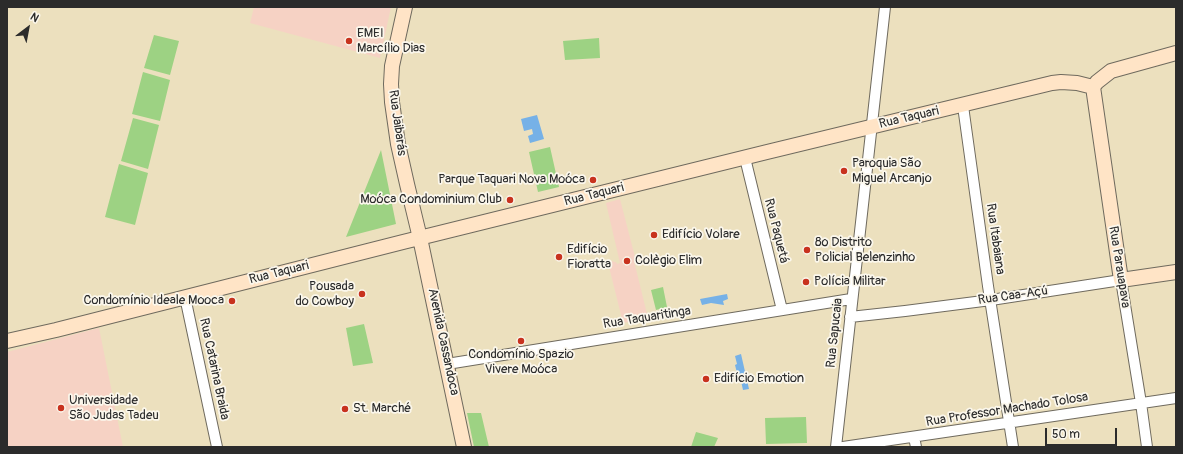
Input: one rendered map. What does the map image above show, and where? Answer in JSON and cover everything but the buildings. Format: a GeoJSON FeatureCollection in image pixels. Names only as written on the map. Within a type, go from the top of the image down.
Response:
{"type":"FeatureCollection","features":[{"type":"Feature","properties":{"kind":"main road","name":"Rua Jaibarás"},"geometry":{"type":"LineString","coordinates":[[405,7],[392,66],[392,102],[398,144],[420,238]]}},
{"type":"Feature","properties":{"kind":"main road"},"geometry":{"type":"LineString","coordinates":[[1093,87],[1111,71],[1176,53]]}},
{"type":"Feature","properties":{"kind":"main road","name":"Rua Taquari"},"geometry":{"type":"LineString","coordinates":[[7,341],[1052,83],[1077,83],[1093,87]]}},
{"type":"Feature","properties":{"kind":"main road","name":"Rua Parauapava"},"geometry":{"type":"LineString","coordinates":[[1093,87],[1120,280]]}},
{"type":"Feature","properties":{"kind":"main road","name":"Avenida Cassandoca"},"geometry":{"type":"LineString","coordinates":[[420,238],[464,447]]}},
{"type":"Feature","properties":{"kind":"main road","name":"Rua Caa-Açú"},"geometry":{"type":"LineString","coordinates":[[1120,280],[1176,272]]}},
{"type":"Feature","properties":{"kind":"street","name":"Rua Sapucaia"},"geometry":{"type":"LineString","coordinates":[[836,447],[885,7]]}},
{"type":"Feature","properties":{"kind":"street","name":"Rua Itabaiana"},"geometry":{"type":"LineString","coordinates":[[962,106],[1013,447]]}},
{"type":"Feature","properties":{"kind":"street","name":"Rua Paquetá"},"geometry":{"type":"LineString","coordinates":[[744,158],[782,310]]}},
{"type":"Feature","properties":{"kind":"street","name":"Rua Caa-Açú"},"geometry":{"type":"LineString","coordinates":[[850,317],[991,300],[1120,280]]}},
{"type":"Feature","properties":{"kind":"street","name":"Rua Parauapava"},"geometry":{"type":"LineString","coordinates":[[1120,280],[1147,447]]}},
{"type":"Feature","properties":{"kind":"street","name":"Rua Catarina Braida"},"geometry":{"type":"LineString","coordinates":[[186,297],[217,447]]}},
{"type":"Feature","properties":{"kind":"street","name":"Rua Taquaritinga"},"geometry":{"type":"LineString","coordinates":[[447,364],[852,299]]}},
{"type":"Feature","properties":{"kind":"street","name":"Rua Professor Machado Tolosa"},"geometry":{"type":"LineString","coordinates":[[843,447],[1176,398]]}},
{"type":"Feature","properties":{"kind":"street"},"geometry":{"type":"LineString","coordinates":[[914,437],[916,447]]}},
{"type":"Feature","properties":{"kind":"shaded area","name":"EMEI Marcílio Dias"},"geometry":{"type":"Polygon","coordinates":[[[254,7],[391,7],[380,58],[250,23],[254,7]]]}},
{"type":"Feature","properties":{"kind":"shaded area","name":"Colègio Elim"},"geometry":{"type":"Polygon","coordinates":[[[620,199],[636,261],[634,261],[648,318],[623,323],[608,263],[613,261],[617,264],[620,263],[606,203],[620,199]]]}},
{"type":"Feature","properties":{"kind":"shaded area","name":"Universidade São Judas Tadeu"},"geometry":{"type":"Polygon","coordinates":[[[99,328],[123,447],[7,447],[7,352],[99,328]]]}},
{"type":"Feature","properties":{"kind":"green space"},"geometry":{"type":"Polygon","coordinates":[[[154,35],[179,41],[170,75],[144,68],[154,35]]]}},
{"type":"Feature","properties":{"kind":"green space"},"geometry":{"type":"Polygon","coordinates":[[[599,38],[600,58],[565,60],[563,41],[599,38]]]}},
{"type":"Feature","properties":{"kind":"green space"},"geometry":{"type":"Polygon","coordinates":[[[143,72],[170,80],[160,121],[132,114],[143,72]]]}},
{"type":"Feature","properties":{"kind":"green space"},"geometry":{"type":"Polygon","coordinates":[[[133,118],[159,125],[148,169],[121,161],[133,118]]]}},
{"type":"Feature","properties":{"kind":"green space"},"geometry":{"type":"Polygon","coordinates":[[[550,147],[559,187],[538,192],[529,152],[550,147]]]}},
{"type":"Feature","properties":{"kind":"green space"},"geometry":{"type":"Polygon","coordinates":[[[381,150],[396,224],[346,237],[381,150]]]}},
{"type":"Feature","properties":{"kind":"green space"},"geometry":{"type":"Polygon","coordinates":[[[119,164],[148,173],[135,225],[105,217],[119,164]]]}},
{"type":"Feature","properties":{"kind":"green space"},"geometry":{"type":"Polygon","coordinates":[[[663,287],[667,307],[656,310],[651,290],[663,287]]]}},
{"type":"Feature","properties":{"kind":"green space"},"geometry":{"type":"Polygon","coordinates":[[[364,324],[373,363],[353,366],[346,328],[364,324]]]}},
{"type":"Feature","properties":{"kind":"green space"},"geometry":{"type":"Polygon","coordinates":[[[467,413],[481,413],[489,447],[474,447],[467,413]]]}},
{"type":"Feature","properties":{"kind":"green space"},"geometry":{"type":"Polygon","coordinates":[[[806,417],[807,443],[766,444],[765,418],[806,417]]]}},
{"type":"Feature","properties":{"kind":"green space"},"geometry":{"type":"Polygon","coordinates":[[[696,432],[718,438],[714,447],[691,447],[696,432]]]}},
{"type":"Feature","properties":{"kind":"water"},"geometry":{"type":"Polygon","coordinates":[[[537,115],[544,139],[530,143],[528,136],[533,134],[532,129],[524,131],[521,119],[537,115]]]}},
{"type":"Feature","properties":{"kind":"water"},"geometry":{"type":"Polygon","coordinates":[[[727,294],[728,299],[723,301],[724,305],[711,303],[702,305],[700,299],[727,294]]]}},
{"type":"Feature","properties":{"kind":"water"},"geometry":{"type":"Polygon","coordinates":[[[741,354],[749,389],[743,390],[735,365],[737,364],[735,356],[741,354]]]}},
{"type":"Feature","properties":{"kind":"place","name":"EMEI Marcílio Dias"},"geometry":{"type":"Point","coordinates":[349,41]}},
{"type":"Feature","properties":{"kind":"place","name":"Paroquia São Miguel Arcanjo"},"geometry":{"type":"Point","coordinates":[844,171]}},
{"type":"Feature","properties":{"kind":"place","name":"Parque Taquari Nova Moóca"},"geometry":{"type":"Point","coordinates":[593,180]}},
{"type":"Feature","properties":{"kind":"place","name":"Moóca Condominium Club"},"geometry":{"type":"Point","coordinates":[510,200]}},
{"type":"Feature","properties":{"kind":"place","name":"Edifício Volare"},"geometry":{"type":"Point","coordinates":[654,235]}},
{"type":"Feature","properties":{"kind":"place","name":"8º Distrito Policial Belenzinho"},"geometry":{"type":"Point","coordinates":[807,250]}},
{"type":"Feature","properties":{"kind":"place","name":"Edifício Fioratta"},"geometry":{"type":"Point","coordinates":[559,257]}},
{"type":"Feature","properties":{"kind":"place","name":"Colègio Elim"},"geometry":{"type":"Point","coordinates":[627,261]}},
{"type":"Feature","properties":{"kind":"place","name":"Polícia Militar"},"geometry":{"type":"Point","coordinates":[806,282]}},
{"type":"Feature","properties":{"kind":"place","name":"Pousada do Cowboy"},"geometry":{"type":"Point","coordinates":[362,294]}},
{"type":"Feature","properties":{"kind":"place","name":"Condomínio Ideale Mooca"},"geometry":{"type":"Point","coordinates":[232,301]}},
{"type":"Feature","properties":{"kind":"place","name":"Condomínio Spazio Vivere Moóca"},"geometry":{"type":"Point","coordinates":[521,341]}},
{"type":"Feature","properties":{"kind":"place","name":"Edifício Emotion"},"geometry":{"type":"Point","coordinates":[706,379]}},
{"type":"Feature","properties":{"kind":"place","name":"Universidade São Judas Tadeu"},"geometry":{"type":"Point","coordinates":[61,408]}},
{"type":"Feature","properties":{"kind":"place","name":"St. Marché"},"geometry":{"type":"Point","coordinates":[345,409]}}]}
